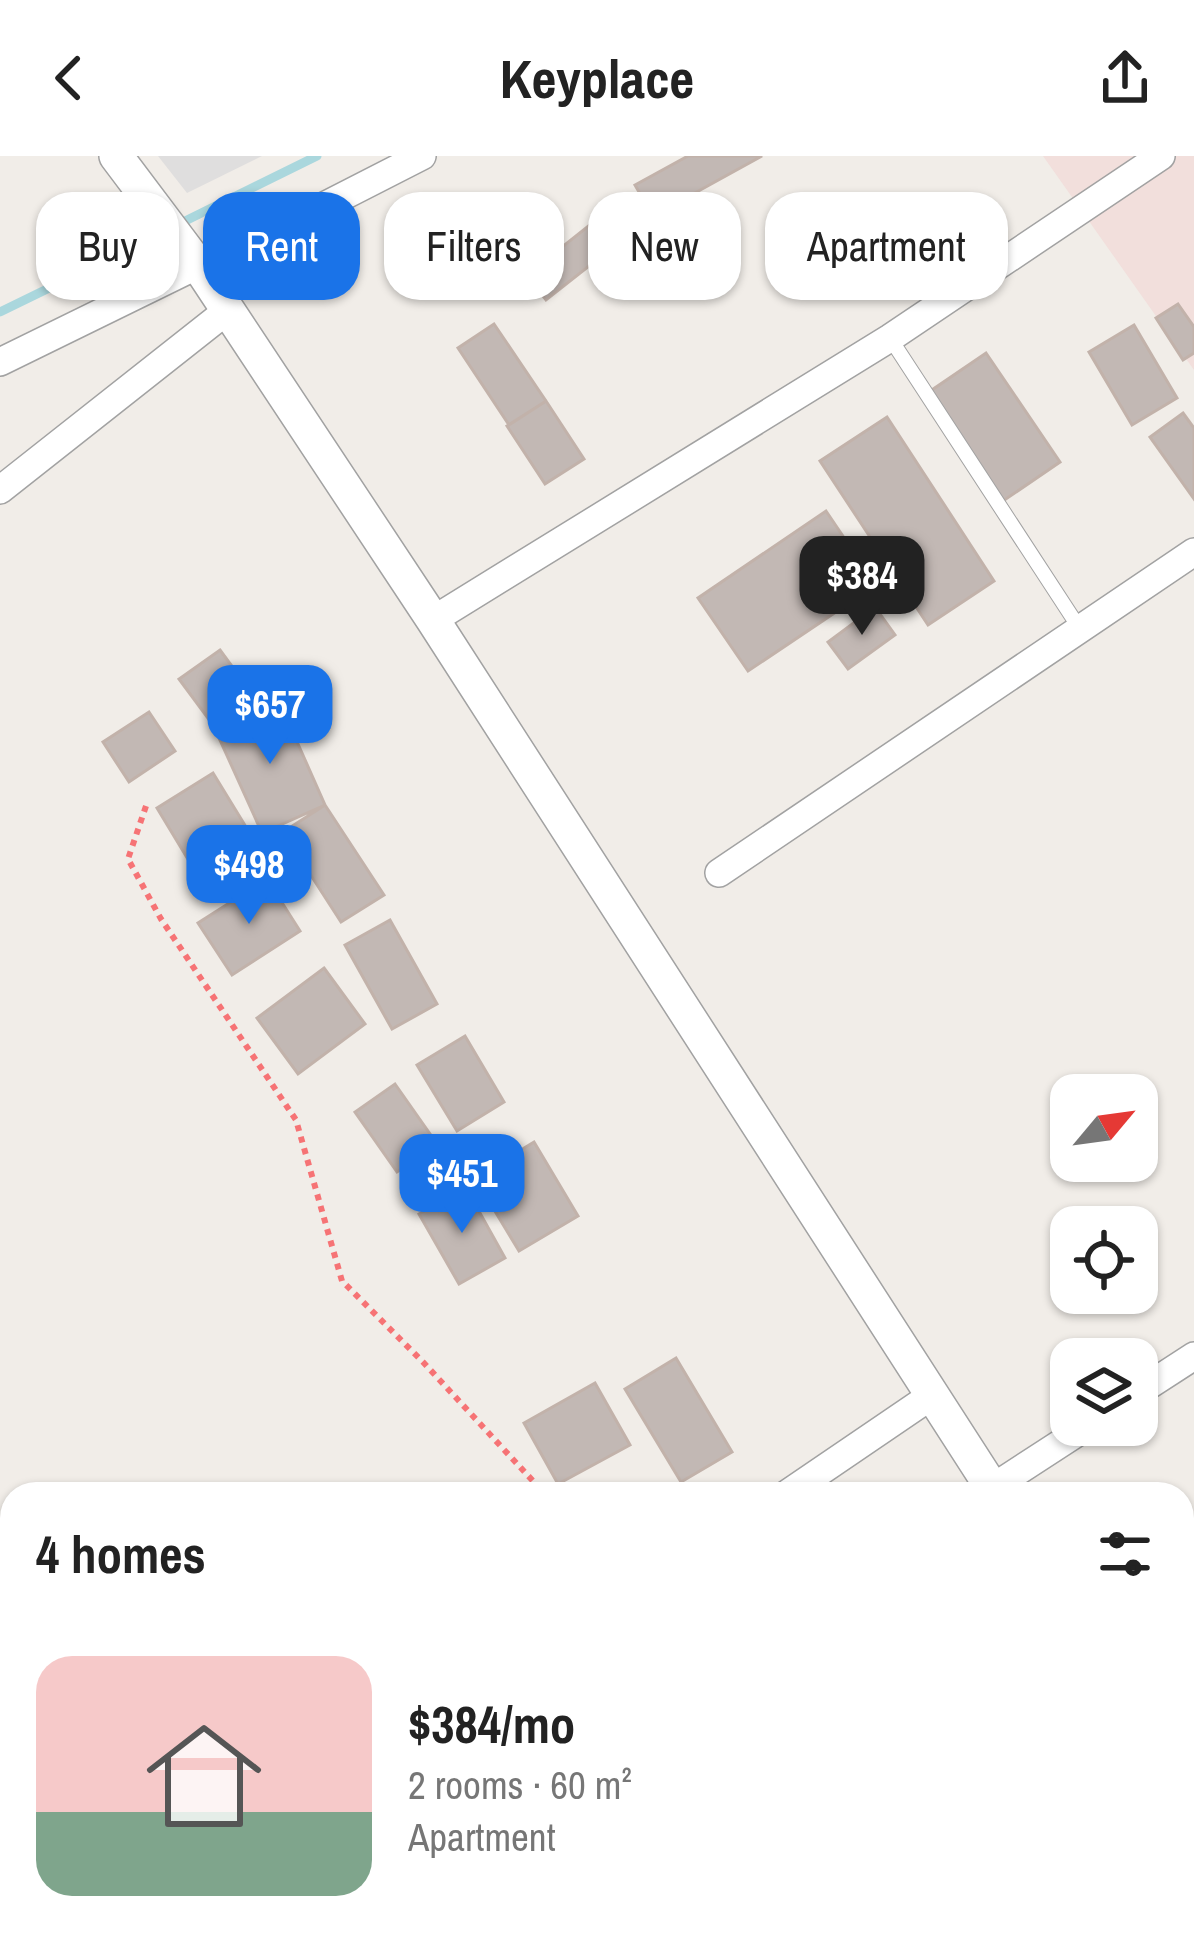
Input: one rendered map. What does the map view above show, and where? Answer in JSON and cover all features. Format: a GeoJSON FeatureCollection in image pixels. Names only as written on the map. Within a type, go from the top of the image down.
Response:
{"type":"FeatureCollection","features":[{"type":"Feature","properties":{"kind":"street"},"geometry":{"type":"LineString","coordinates":[[0,362],[234,252],[422,156]]}},
{"type":"Feature","properties":{"kind":"street"},"geometry":{"type":"LineString","coordinates":[[433,620],[890,338],[1161,156]]}},
{"type":"Feature","properties":{"kind":"street"},"geometry":{"type":"LineString","coordinates":[[123,158],[433,620],[988,1482]]}},
{"type":"Feature","properties":{"kind":"street"},"geometry":{"type":"LineString","coordinates":[[0,490],[228,310]]}},
{"type":"Feature","properties":{"kind":"street"},"geometry":{"type":"LineString","coordinates":[[719,873],[1194,552]]}},
{"type":"Feature","properties":{"kind":"street"},"geometry":{"type":"LineString","coordinates":[[1158,1380],[1194,1356]]}},
{"type":"Feature","properties":{"kind":"street"},"geometry":{"type":"LineString","coordinates":[[806,1482],[932,1396]]}},
{"type":"Feature","properties":{"kind":"street"},"geometry":{"type":"LineString","coordinates":[[1007,1482],[1059,1446]]}},
{"type":"Feature","properties":{"kind":"lane"},"geometry":{"type":"LineString","coordinates":[[890,338],[1080,629]]}},
{"type":"Feature","properties":{"kind":"path"},"geometry":{"type":"LineString","coordinates":[[146,806],[128,860],[161,920],[296,1120],[342,1281],[534,1482]]}},
{"type":"Feature","properties":{"kind":"shaded area"},"geometry":{"type":"Polygon","coordinates":[[[158,156],[262,156],[187,193],[158,156]]]}},
{"type":"Feature","properties":{"kind":"shaded area"},"geometry":{"type":"Polygon","coordinates":[[[1043,156],[1194,156],[1194,370],[1043,156]]]}},
{"type":"Feature","properties":{"kind":"building"},"geometry":{"type":"Polygon","coordinates":[[[688,156],[762,156],[697,192],[639,192],[635,185],[688,156]]]}},
{"type":"Feature","properties":{"kind":"building"},"geometry":{"type":"Polygon","coordinates":[[[588,226],[588,267],[564,286],[564,245],[588,226]]]}},
{"type":"Feature","properties":{"kind":"building"},"geometry":{"type":"Polygon","coordinates":[[[1178,304],[1194,327],[1194,353],[1183,360],[1156,318],[1178,304]]]}},
{"type":"Feature","properties":{"kind":"building"},"geometry":{"type":"Polygon","coordinates":[[[494,324],[546,401],[509,425],[458,348],[494,324]]]}},
{"type":"Feature","properties":{"kind":"building"},"geometry":{"type":"Polygon","coordinates":[[[1134,325],[1177,398],[1132,425],[1089,352],[1134,325]]]}},
{"type":"Feature","properties":{"kind":"building"},"geometry":{"type":"Polygon","coordinates":[[[986,353],[1060,462],[1000,503],[926,394],[986,353]]]}},
{"type":"Feature","properties":{"kind":"building"},"geometry":{"type":"Polygon","coordinates":[[[546,401],[584,459],[545,484],[507,426],[546,401]]]}},
{"type":"Feature","properties":{"kind":"building"},"geometry":{"type":"Polygon","coordinates":[[[1183,413],[1194,428],[1194,499],[1150,437],[1183,413]]]}},
{"type":"Feature","properties":{"kind":"building"},"geometry":{"type":"Polygon","coordinates":[[[887,417],[994,581],[928,625],[820,461],[887,417]]]}},
{"type":"Feature","properties":{"kind":"building"},"geometry":{"type":"Polygon","coordinates":[[[826,511],[876,585],[748,671],[698,598],[826,511]]]}},
{"type":"Feature","properties":{"kind":"building"},"geometry":{"type":"Polygon","coordinates":[[[875,607],[895,635],[848,669],[828,642],[875,607]]]}},
{"type":"Feature","properties":{"kind":"building"},"geometry":{"type":"Polygon","coordinates":[[[220,650],[250,691],[210,721],[179,679],[220,650]]]}},
{"type":"Feature","properties":{"kind":"building"},"geometry":{"type":"Polygon","coordinates":[[[279,701],[325,805],[262,833],[215,729],[279,701]]]}},
{"type":"Feature","properties":{"kind":"building"},"geometry":{"type":"Polygon","coordinates":[[[149,712],[175,751],[129,782],[103,742],[149,712]]]}},
{"type":"Feature","properties":{"kind":"building"},"geometry":{"type":"Polygon","coordinates":[[[213,773],[246,827],[189,861],[157,808],[213,773]]]}},
{"type":"Feature","properties":{"kind":"building"},"geometry":{"type":"Polygon","coordinates":[[[325,805],[384,895],[341,922],[283,832],[325,805]]]}},
{"type":"Feature","properties":{"kind":"building"},"geometry":{"type":"Polygon","coordinates":[[[267,879],[300,931],[232,975],[198,923],[267,879]]]}},
{"type":"Feature","properties":{"kind":"building"},"geometry":{"type":"Polygon","coordinates":[[[390,920],[437,1004],[392,1029],[345,945],[390,920]]]}},
{"type":"Feature","properties":{"kind":"building"},"geometry":{"type":"Polygon","coordinates":[[[324,968],[365,1024],[298,1074],[257,1018],[324,968]]]}},
{"type":"Feature","properties":{"kind":"building"},"geometry":{"type":"Polygon","coordinates":[[[465,1036],[504,1102],[457,1131],[417,1065],[465,1036]]]}},
{"type":"Feature","properties":{"kind":"building"},"geometry":{"type":"Polygon","coordinates":[[[395,1084],[437,1144],[397,1172],[355,1112],[395,1084]]]}},
{"type":"Feature","properties":{"kind":"building"},"geometry":{"type":"Polygon","coordinates":[[[534,1142],[578,1216],[519,1251],[475,1178],[534,1142]]]}},
{"type":"Feature","properties":{"kind":"building"},"geometry":{"type":"Polygon","coordinates":[[[466,1188],[505,1258],[459,1284],[419,1214],[466,1188]]]}},
{"type":"Feature","properties":{"kind":"building"},"geometry":{"type":"Polygon","coordinates":[[[676,1358],[732,1452],[681,1482],[625,1389],[676,1358]]]}},
{"type":"Feature","properties":{"kind":"building"},"geometry":{"type":"Polygon","coordinates":[[[595,1383],[630,1445],[557,1482],[524,1423],[595,1383]]]}},
{"type":"Feature","properties":{"kind":"waterway"},"geometry":{"type":"LineString","coordinates":[[179,224],[317,156]]}},
{"type":"Feature","properties":{"kind":"waterway"},"geometry":{"type":"LineString","coordinates":[[0,312],[36,294]]}}]}
